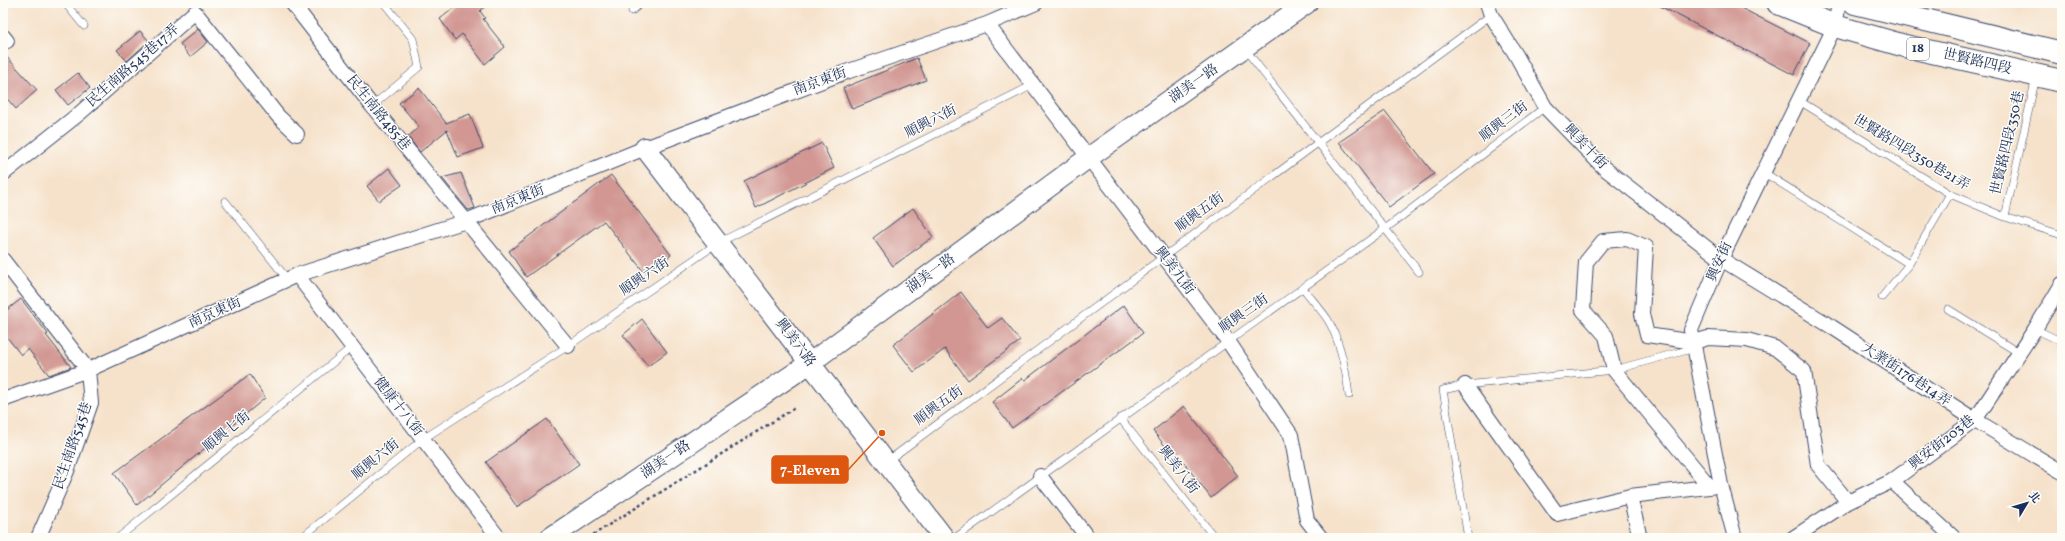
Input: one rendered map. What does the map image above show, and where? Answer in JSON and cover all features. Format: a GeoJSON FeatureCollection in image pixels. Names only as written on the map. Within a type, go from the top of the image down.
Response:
{"type":"FeatureCollection","features":[{"type":"Feature","properties":{"kind":"main road","name":"世賢路四段"},"geometry":{"type":"LineString","coordinates":[[1778,3],[1835,26],[1905,46],[2062,81]]}},
{"type":"Feature","properties":{"kind":"main road","name":"世賢路四段"},"geometry":{"type":"LineString","coordinates":[[1855,3],[2062,54]]}},
{"type":"Feature","properties":{"kind":"street","name":"民生南路485巷"},"geometry":{"type":"LineString","coordinates":[[292,3],[372,106],[568,346]]}},
{"type":"Feature","properties":{"kind":"street","name":"南京東街"},"geometry":{"type":"LineString","coordinates":[[3,400],[88,370],[292,278],[466,221],[645,148],[846,72],[987,24],[1036,3]]}},
{"type":"Feature","properties":{"kind":"street","name":"湖美一路"},"geometry":{"type":"LineString","coordinates":[[550,538],[810,363],[1088,158],[1245,49],[1307,3]]}},
{"type":"Feature","properties":{"kind":"street","name":"興安街"},"geometry":{"type":"LineString","coordinates":[[1735,538],[1715,486],[1695,345],[1691,330],[1721,259],[1835,26],[1838,3]]}},
{"type":"Feature","properties":{"kind":"street","name":"興美十街"},"geometry":{"type":"LineString","coordinates":[[1489,9],[1545,107],[1604,168],[1721,259],[1832,327]]}},
{"type":"Feature","properties":{"kind":"street","name":"民生南路545巷17弄"},"geometry":{"type":"LineString","coordinates":[[3,174],[80,113],[195,12],[278,116],[297,134]]}},
{"type":"Feature","properties":{"kind":"street","name":"興美九街"},"geometry":{"type":"LineString","coordinates":[[987,24],[1228,341],[1291,435],[1307,520],[1321,538]]}},
{"type":"Feature","properties":{"kind":"street","name":"興美六路"},"geometry":{"type":"LineString","coordinates":[[645,148],[944,538]]}},
{"type":"Feature","properties":{"kind":"street"},"geometry":{"type":"LineString","coordinates":[[1715,486],[1614,370],[1606,336],[1583,310],[1586,262],[1603,241],[1627,239],[1646,247],[1642,314],[1647,335],[1695,345],[1708,338],[1747,340],[1775,348],[1804,371],[1818,465],[1848,502]]}},
{"type":"Feature","properties":{"kind":"street"},"geometry":{"type":"LineString","coordinates":[[3,260],[88,370]]}},
{"type":"Feature","properties":{"kind":"street","name":"健康十八街"},"geometry":{"type":"LineString","coordinates":[[292,278],[352,347],[499,538]]}},
{"type":"Feature","properties":{"kind":"street","name":"興安街203巷"},"geometry":{"type":"LineString","coordinates":[[1792,538],[1848,502],[1892,481],[1975,420],[2035,329],[2062,284]]}},
{"type":"Feature","properties":{"kind":"street","name":"大業街176巷14弄"},"geometry":{"type":"LineString","coordinates":[[1832,327],[1975,420],[2062,472]]}},
{"type":"Feature","properties":{"kind":"street","name":"民生南路545巷"},"geometry":{"type":"LineString","coordinates":[[38,538],[67,471],[90,403],[88,370]]}},
{"type":"Feature","properties":{"kind":"street"},"geometry":{"type":"LineString","coordinates":[[1465,385],[1556,514],[1630,496],[1715,486]]}},
{"type":"Feature","properties":{"kind":"street"},"geometry":{"type":"LineString","coordinates":[[1040,476],[1088,538]]}},
{"type":"Feature","properties":{"kind":"street"},"geometry":{"type":"LineString","coordinates":[[1892,481],[1954,538]]}},
{"type":"Feature","properties":{"kind":"street"},"geometry":{"type":"LineString","coordinates":[[1630,496],[1640,538]]}},
{"type":"Feature","properties":{"kind":"lane"},"geometry":{"type":"LineString","coordinates":[[65,3],[84,26]]}},
{"type":"Feature","properties":{"kind":"lane"},"geometry":{"type":"LineString","coordinates":[[372,106],[419,67],[413,39],[384,3]]}},
{"type":"Feature","properties":{"kind":"lane"},"geometry":{"type":"LineString","coordinates":[[632,11],[640,3]]}},
{"type":"Feature","properties":{"kind":"lane","name":"順興五街"},"geometry":{"type":"LineString","coordinates":[[886,462],[1319,142],[1489,9]]}},
{"type":"Feature","properties":{"kind":"lane"},"geometry":{"type":"LineString","coordinates":[[1245,49],[1419,272]]}},
{"type":"Feature","properties":{"kind":"lane","name":"世賢路四段350巷"},"geometry":{"type":"LineString","coordinates":[[2005,217],[2037,75]]}},
{"type":"Feature","properties":{"kind":"lane","name":"順興六街"},"geometry":{"type":"LineString","coordinates":[[301,538],[423,439],[568,346],[718,243],[1033,85]]}},
{"type":"Feature","properties":{"kind":"lane","name":"世賢路四段350巷21弄"},"geometry":{"type":"LineString","coordinates":[[1798,99],[1950,194],[2005,217],[2062,235]]}},
{"type":"Feature","properties":{"kind":"lane","name":"順興三街"},"geometry":{"type":"LineString","coordinates":[[955,538],[1386,228],[1545,107]]}},
{"type":"Feature","properties":{"kind":"lane"},"geometry":{"type":"LineString","coordinates":[[1763,172],[1909,264]]}},
{"type":"Feature","properties":{"kind":"lane"},"geometry":{"type":"LineString","coordinates":[[1882,297],[1909,264],[1950,194]]}},
{"type":"Feature","properties":{"kind":"lane"},"geometry":{"type":"LineString","coordinates":[[225,201],[292,278]]}},
{"type":"Feature","properties":{"kind":"lane"},"geometry":{"type":"LineString","coordinates":[[1303,288],[1328,321],[1336,339],[1346,374],[1349,395]]}},
{"type":"Feature","properties":{"kind":"lane"},"geometry":{"type":"LineString","coordinates":[[1948,309],[2019,353]]}},
{"type":"Feature","properties":{"kind":"lane"},"geometry":{"type":"LineString","coordinates":[[2035,329],[2062,342]]}},
{"type":"Feature","properties":{"kind":"lane"},"geometry":{"type":"LineString","coordinates":[[1468,538],[1444,390],[1465,385],[1614,370],[1695,345]]}},
{"type":"Feature","properties":{"kind":"lane","name":"順興七街"},"geometry":{"type":"LineString","coordinates":[[118,538],[352,347]]}},
{"type":"Feature","properties":{"kind":"lane","name":"興美八街"},"geometry":{"type":"LineString","coordinates":[[1120,418],[1215,538]]}},
{"type":"Feature","properties":{"kind":"path"},"geometry":{"type":"LineString","coordinates":[[588,538],[796,407]]}},
{"type":"Feature","properties":{"kind":"building"},"geometry":{"type":"Polygon","coordinates":[[[460,3],[489,3],[480,11],[485,18],[483,19],[505,47],[485,64],[462,34],[455,40],[440,19],[460,3]]]}},
{"type":"Feature","properties":{"kind":"building"},"geometry":{"type":"Polygon","coordinates":[[[1654,3],[1731,3],[1810,43],[1794,75],[1654,3]]]}},
{"type":"Feature","properties":{"kind":"building"},"geometry":{"type":"Polygon","coordinates":[[[198,29],[208,42],[190,57],[180,44],[198,29]]]}},
{"type":"Feature","properties":{"kind":"building"},"geometry":{"type":"Polygon","coordinates":[[[140,31],[149,41],[127,61],[117,50],[140,31]]]}},
{"type":"Feature","properties":{"kind":"building"},"geometry":{"type":"Polygon","coordinates":[[[3,53],[37,90],[16,109],[3,94],[3,53]]]}},
{"type":"Feature","properties":{"kind":"building"},"geometry":{"type":"Polygon","coordinates":[[[917,58],[926,80],[852,109],[843,88],[917,58]]]}},
{"type":"Feature","properties":{"kind":"building"},"geometry":{"type":"Polygon","coordinates":[[[78,73],[90,88],[68,105],[56,90],[78,73]]]}},
{"type":"Feature","properties":{"kind":"building"},"geometry":{"type":"Polygon","coordinates":[[[419,88],[446,123],[470,114],[483,148],[458,157],[447,130],[420,152],[408,137],[419,127],[399,103],[419,88]]]}},
{"type":"Feature","properties":{"kind":"building"},"geometry":{"type":"Polygon","coordinates":[[[1385,111],[1434,174],[1389,207],[1339,142],[1385,111]]]}},
{"type":"Feature","properties":{"kind":"building"},"geometry":{"type":"Polygon","coordinates":[[[822,143],[834,168],[756,208],[744,181],[822,143]]]}},
{"type":"Feature","properties":{"kind":"building"},"geometry":{"type":"Polygon","coordinates":[[[389,168],[402,185],[379,201],[367,186],[389,168]]]}},
{"type":"Feature","properties":{"kind":"building"},"geometry":{"type":"Polygon","coordinates":[[[461,173],[475,208],[468,210],[442,178],[461,173]]]}},
{"type":"Feature","properties":{"kind":"building"},"geometry":{"type":"Polygon","coordinates":[[[611,175],[671,255],[644,272],[604,221],[526,277],[509,251],[611,175]]]}},
{"type":"Feature","properties":{"kind":"building"},"geometry":{"type":"Polygon","coordinates":[[[913,208],[933,237],[893,266],[873,238],[913,208]]]}},
{"type":"Feature","properties":{"kind":"building"},"geometry":{"type":"Polygon","coordinates":[[[961,292],[988,328],[1002,318],[1020,341],[968,380],[945,349],[914,372],[893,345],[961,292]]]}},
{"type":"Feature","properties":{"kind":"building"},"geometry":{"type":"Polygon","coordinates":[[[21,299],[71,367],[49,375],[28,349],[21,355],[3,332],[3,313],[21,299]]]}},
{"type":"Feature","properties":{"kind":"building"},"geometry":{"type":"Polygon","coordinates":[[[1124,305],[1143,333],[1012,428],[992,402],[1023,378],[1025,380],[1124,305]]]}},
{"type":"Feature","properties":{"kind":"building"},"geometry":{"type":"Polygon","coordinates":[[[642,319],[667,352],[648,366],[623,335],[642,319]]]}},
{"type":"Feature","properties":{"kind":"building"},"geometry":{"type":"Polygon","coordinates":[[[250,374],[265,398],[137,505],[114,473],[250,374]]]}},
{"type":"Feature","properties":{"kind":"building"},"geometry":{"type":"Polygon","coordinates":[[[1184,406],[1238,476],[1211,498],[1178,455],[1175,458],[1153,431],[1184,406]]]}},
{"type":"Feature","properties":{"kind":"building"},"geometry":{"type":"Polygon","coordinates":[[[547,419],[579,464],[517,507],[486,462],[547,419]]]}},
{"type":"Feature","properties":{"kind":"waterway"},"geometry":{"type":"LineString","coordinates":[[2050,3],[2062,6]]}},
{"type":"Feature","properties":{"kind":"place","name":"7-Eleven"},"geometry":{"type":"Point","coordinates":[882,433]}}]}
